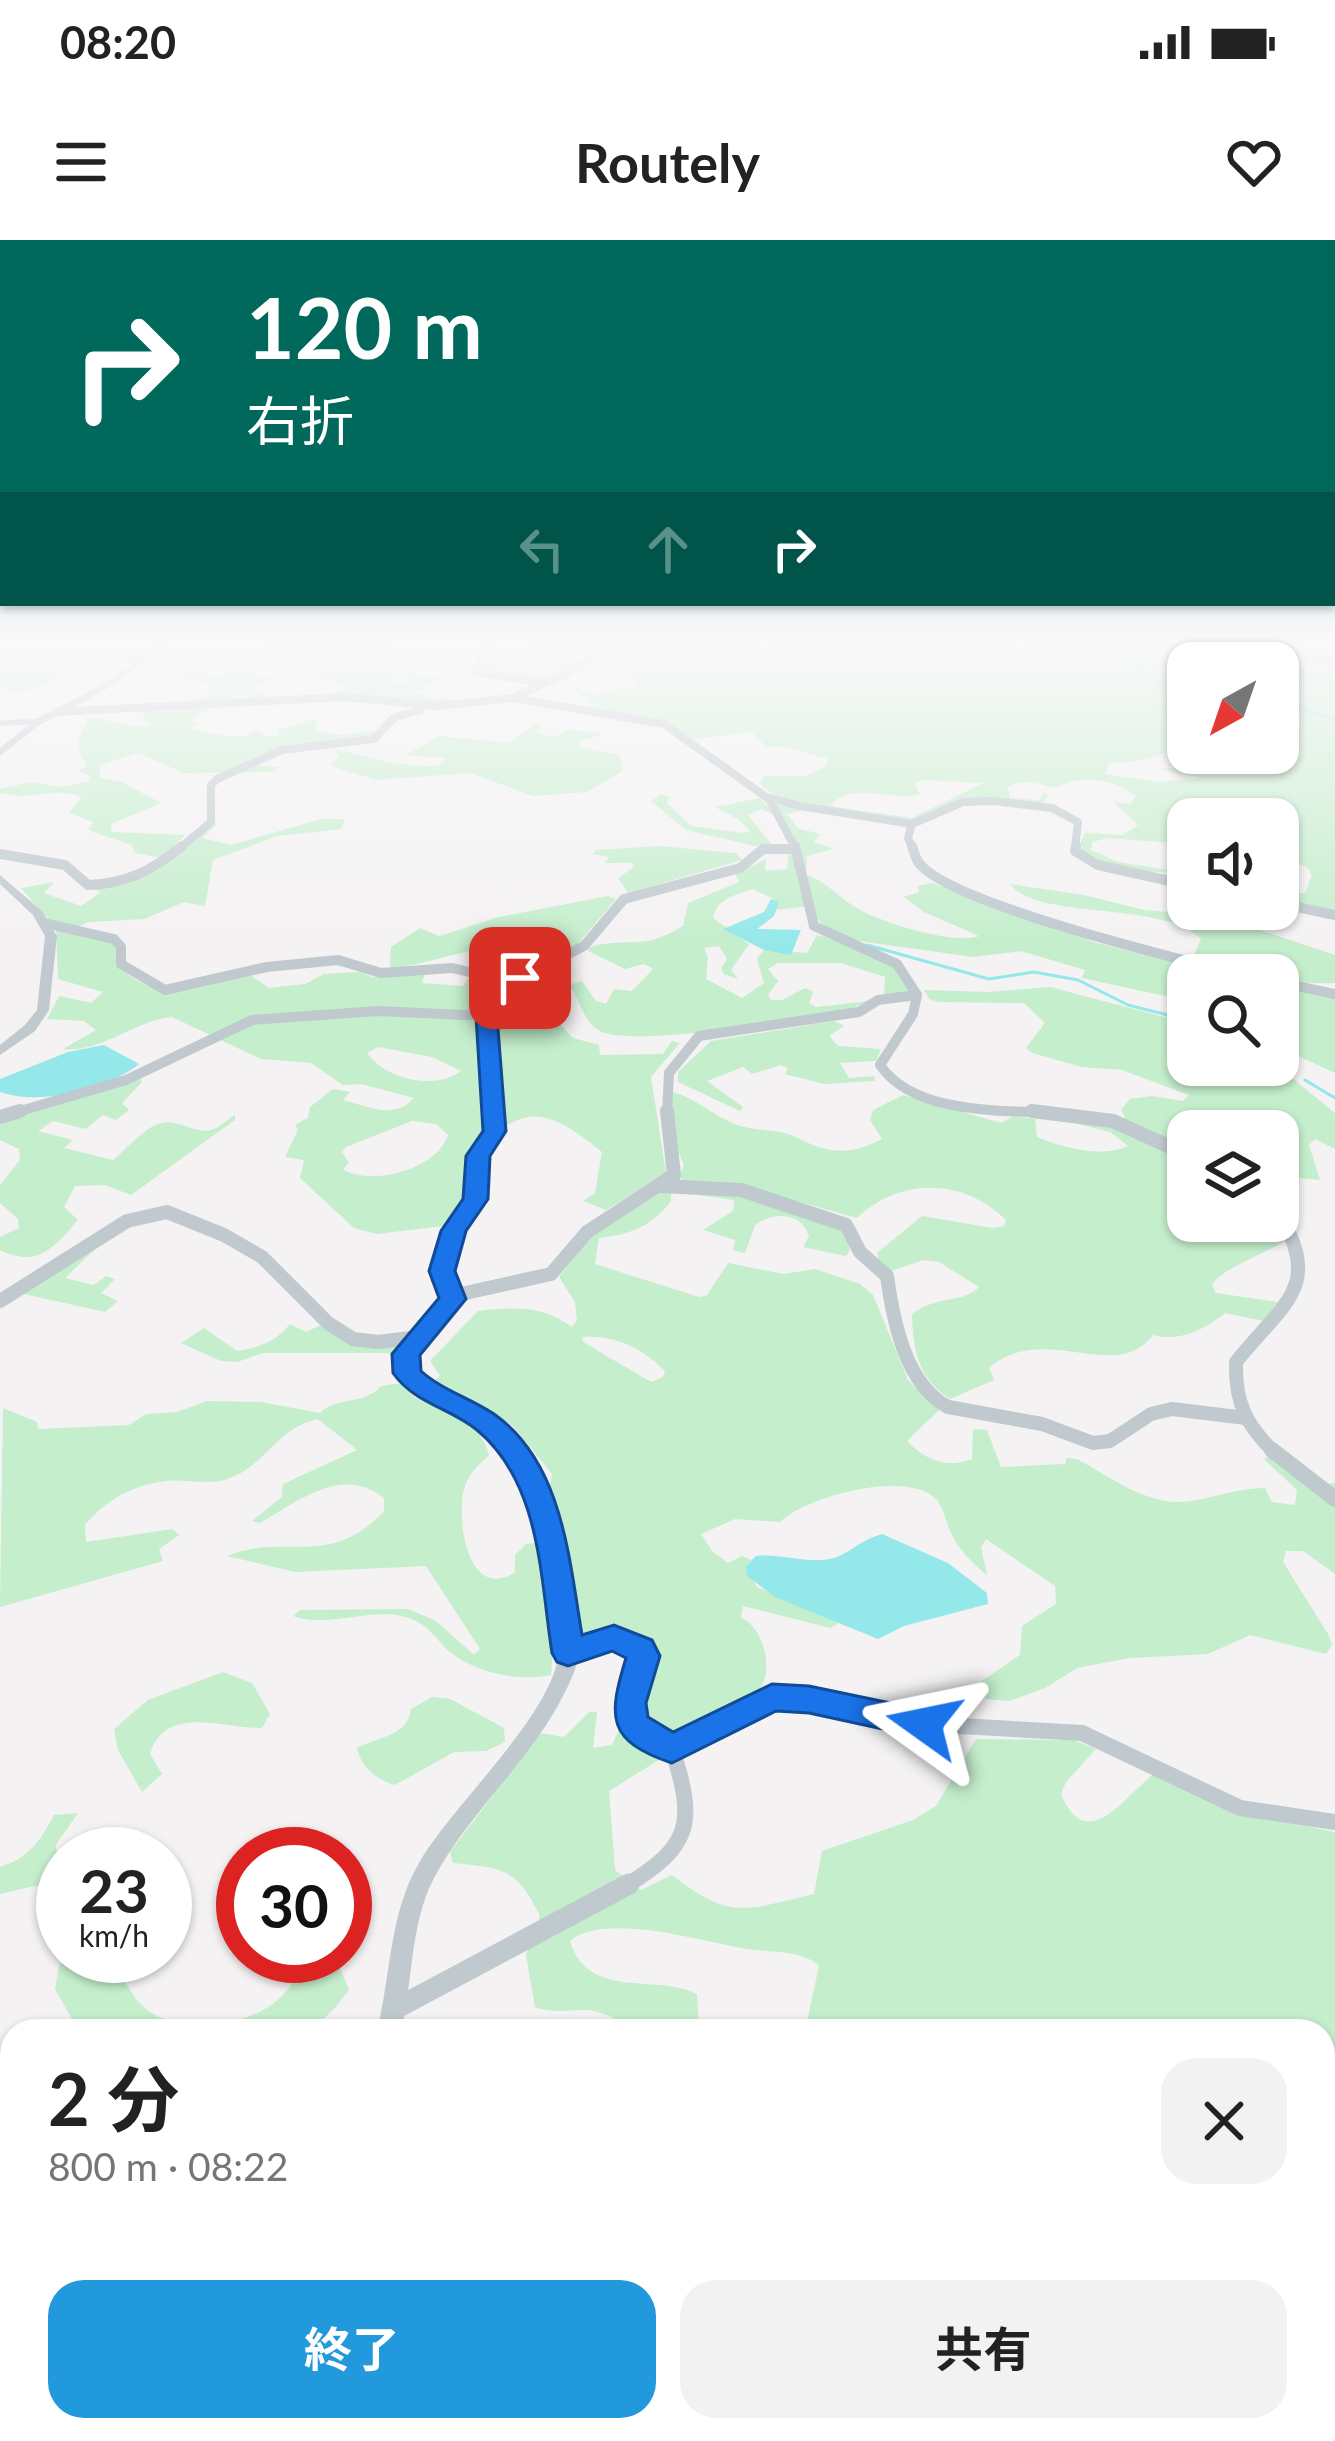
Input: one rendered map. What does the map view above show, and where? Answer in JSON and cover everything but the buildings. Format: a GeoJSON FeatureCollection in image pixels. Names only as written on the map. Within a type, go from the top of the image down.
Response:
{"type":"FeatureCollection","features":[{"type":"Feature","properties":{"kind":"street"},"geometry":{"type":"LineString","coordinates":[[0,854],[65,865],[88,885],[122,885],[154,870],[211,822],[211,785],[217,779],[282,749],[331,744]]}},
{"type":"Feature","properties":{"kind":"street"},"geometry":{"type":"LineString","coordinates":[[692,744],[769,799],[790,830],[814,926],[897,964],[917,995]]}},
{"type":"Feature","properties":{"kind":"street"},"geometry":{"type":"LineString","coordinates":[[769,799],[912,824],[963,802],[1041,806],[1078,822],[1076,850],[1088,862],[1167,879]]}},
{"type":"Feature","properties":{"kind":"street"},"geometry":{"type":"LineString","coordinates":[[912,824],[908,838],[920,866],[953,887],[1095,937],[1167,956]]}},
{"type":"Feature","properties":{"kind":"street"},"geometry":{"type":"LineString","coordinates":[[453,1299],[442,1271],[454,1231],[476,1199],[478,1156],[495,1131],[486,1016],[513,982],[584,946],[624,899],[740,868],[763,849],[794,849]]}},
{"type":"Feature","properties":{"kind":"street"},"geometry":{"type":"LineString","coordinates":[[0,878],[51,936],[46,1001],[30,1028],[0,1052]]}},
{"type":"Feature","properties":{"kind":"street"},"geometry":{"type":"LineString","coordinates":[[1299,907],[1335,915]]}},
{"type":"Feature","properties":{"kind":"street"},"geometry":{"type":"LineString","coordinates":[[44,923],[114,939],[122,947],[121,964],[126,969],[165,990],[267,967],[338,960],[381,973],[452,968],[513,982]]}},
{"type":"Feature","properties":{"kind":"street"},"geometry":{"type":"LineString","coordinates":[[1299,986],[1335,994]]}},
{"type":"Feature","properties":{"kind":"street"},"geometry":{"type":"LineString","coordinates":[[917,995],[907,1027],[891,1043],[880,1065],[881,1072],[897,1085],[946,1103],[1102,1118],[1167,1146]]}},
{"type":"Feature","properties":{"kind":"street"},"geometry":{"type":"LineString","coordinates":[[392,2019],[408,1929],[426,1872],[542,1713],[566,1667],[568,1653],[557,1564],[531,1475],[505,1437],[407,1373],[406,1354],[453,1299],[473,1290],[551,1274],[587,1232],[661,1186],[676,1169],[664,1090],[668,1076],[694,1040],[859,1012],[878,1000],[917,995]]}},
{"type":"Feature","properties":{"kind":"street"},"geometry":{"type":"LineString","coordinates":[[0,1117],[126,1080],[252,1020],[378,1011],[486,1016]]}},
{"type":"Feature","properties":{"kind":"street"},"geometry":{"type":"LineString","coordinates":[[661,1186],[741,1190],[846,1225],[860,1252],[887,1276],[894,1324],[922,1384],[948,1407],[1042,1424],[1093,1443],[1110,1441],[1151,1414],[1172,1409],[1246,1418]]}},
{"type":"Feature","properties":{"kind":"street"},"geometry":{"type":"LineString","coordinates":[[0,1301],[127,1221],[167,1212],[224,1234],[262,1257],[328,1323],[353,1339],[378,1342],[418,1337]]}},
{"type":"Feature","properties":{"kind":"street"},"geometry":{"type":"LineString","coordinates":[[1299,1239],[1309,1252],[1310,1273],[1296,1301],[1236,1362],[1237,1398],[1246,1418],[1310,1482],[1335,1499]]}},
{"type":"Feature","properties":{"kind":"street"},"geometry":{"type":"LineString","coordinates":[[394,2019],[633,1886],[669,1858],[684,1834],[680,1771],[672,1749],[632,1723],[629,1703],[644,1656],[640,1649],[614,1637],[568,1653]]}},
{"type":"Feature","properties":{"kind":"street"},"geometry":{"type":"LineString","coordinates":[[672,1749],[756,1702],[809,1700],[924,1724],[1082,1733],[1240,1808],[1335,1822]]}},
{"type":"Feature","properties":{"kind":"green space"},"geometry":{"type":"Polygon","coordinates":[[[79,744],[312,744],[247,765],[279,767],[274,772],[184,773],[138,753],[99,765],[101,778],[122,782],[161,803],[111,824],[112,832],[185,835],[162,858],[135,853],[132,845],[88,830],[93,822],[69,813],[82,797],[0,793],[0,789],[31,782],[62,787],[90,781],[89,775],[78,771],[87,766],[79,744]]]}},
{"type":"Feature","properties":{"kind":"green space"},"geometry":{"type":"Polygon","coordinates":[[[426,744],[581,744],[619,755],[623,771],[587,792],[533,796],[470,773],[376,780],[330,766],[339,756],[334,749],[422,766],[437,766],[446,758],[406,755],[426,744]]]}},
{"type":"Feature","properties":{"kind":"green space"},"geometry":{"type":"Polygon","coordinates":[[[763,744],[1167,744],[1167,753],[1110,762],[1105,774],[1160,782],[1203,778],[1183,774],[1299,774],[1299,744],[1335,744],[1335,910],[1299,904],[1299,893],[1305,893],[1312,875],[1299,864],[1299,798],[1167,798],[1167,842],[1107,838],[1093,842],[1091,850],[1118,862],[1167,872],[1125,871],[1085,854],[1080,843],[1085,833],[1123,835],[1138,825],[1114,802],[1131,804],[1136,796],[1108,782],[1086,779],[1056,788],[1021,783],[1008,787],[1010,798],[1039,800],[1049,794],[1043,804],[974,798],[915,821],[776,797],[759,783],[765,776],[805,776],[825,767],[828,759],[763,744]],[[924,780],[915,784],[920,794],[860,792],[830,806],[912,818],[983,783],[924,780]]]}},
{"type":"Feature","properties":{"kind":"green space"},"geometry":{"type":"Polygon","coordinates":[[[661,794],[669,797],[667,803],[691,826],[743,833],[750,831],[715,807],[760,798],[774,814],[761,809],[748,815],[771,844],[755,846],[686,830],[651,801],[661,794]]]}},
{"type":"Feature","properties":{"kind":"green space"},"geometry":{"type":"Polygon","coordinates":[[[777,804],[803,810],[787,814],[797,828],[820,834],[814,842],[834,849],[807,856],[806,875],[878,918],[934,935],[979,936],[924,912],[904,897],[932,883],[1035,916],[1093,942],[1167,960],[1167,996],[1082,978],[1085,970],[1021,951],[973,957],[859,941],[853,944],[893,965],[910,992],[884,995],[885,977],[841,963],[778,963],[768,969],[778,981],[768,995],[771,1000],[782,1000],[805,988],[813,992],[809,1003],[816,1007],[869,1001],[848,1010],[680,1034],[616,1035],[593,1026],[569,985],[582,981],[596,1001],[606,1004],[614,989],[632,991],[653,969],[644,964],[625,969],[588,951],[590,947],[669,934],[683,926],[688,903],[739,882],[735,874],[766,859],[765,871],[787,869],[789,853],[798,852],[777,804]],[[752,889],[718,906],[713,918],[749,944],[731,970],[738,979],[724,974],[721,968],[727,959],[719,946],[704,948],[706,979],[742,998],[764,983],[757,959],[764,950],[807,953],[817,935],[832,939],[809,906],[775,910],[778,901],[752,889]]]}},
{"type":"Feature","properties":{"kind":"green space"},"geometry":{"type":"Polygon","coordinates":[[[321,819],[345,819],[341,829],[277,836],[213,860],[205,906],[184,902],[144,919],[88,922],[78,927],[112,942],[117,948],[117,966],[134,979],[166,990],[250,975],[269,988],[305,984],[324,974],[360,972],[373,977],[425,973],[422,983],[463,986],[469,978],[527,979],[529,1003],[560,1011],[556,1020],[573,1038],[599,1045],[600,1055],[663,1054],[672,1041],[680,1043],[651,1077],[666,1173],[606,1210],[583,1201],[595,1193],[602,1152],[559,1122],[524,1118],[490,1129],[471,1196],[451,1225],[377,1234],[354,1228],[300,1178],[304,1160],[285,1157],[298,1130],[295,1125],[308,1118],[310,1107],[333,1089],[350,1092],[343,1100],[381,1110],[398,1109],[414,1098],[361,1084],[343,1085],[311,1063],[261,1059],[172,1017],[105,1042],[63,1049],[96,1030],[84,1021],[47,1019],[59,996],[91,1003],[103,992],[58,979],[56,928],[21,888],[54,882],[44,893],[81,906],[101,892],[85,886],[123,885],[140,879],[213,823],[218,823],[202,838],[231,845],[321,819]],[[378,1047],[367,1053],[375,1062],[411,1079],[438,1080],[461,1071],[432,1057],[378,1047]],[[412,1121],[346,1147],[342,1152],[349,1163],[343,1169],[385,1175],[431,1158],[448,1135],[436,1124],[412,1121]]]}},
{"type":"Feature","properties":{"kind":"green space"},"geometry":{"type":"Polygon","coordinates":[[[659,846],[736,853],[742,860],[628,893],[618,878],[634,867],[632,863],[605,863],[609,857],[593,854],[596,850],[659,846]]]}},
{"type":"Feature","properties":{"kind":"green space"},"geometry":{"type":"Polygon","coordinates":[[[1010,884],[1167,912],[1167,922],[1046,903],[1010,884]]]}},
{"type":"Feature","properties":{"kind":"green space"},"geometry":{"type":"Polygon","coordinates":[[[608,896],[616,899],[576,946],[513,977],[507,973],[520,963],[517,957],[486,950],[390,967],[391,947],[420,928],[439,936],[499,917],[608,896]]]}},
{"type":"Feature","properties":{"kind":"green space"},"geometry":{"type":"Polygon","coordinates":[[[1188,930],[1260,930],[1335,955],[1335,983],[1299,981],[1299,954],[1194,954],[1201,939],[1188,930]]]}},
{"type":"Feature","properties":{"kind":"green space"},"geometry":{"type":"Polygon","coordinates":[[[1050,987],[1167,1018],[1167,1086],[1299,1084],[1335,1113],[1335,1149],[1315,1139],[1309,1145],[1320,1180],[1299,1178],[1299,1110],[1167,1110],[1167,1141],[1127,1121],[1121,1110],[1130,1099],[1152,1096],[1183,1101],[1189,1095],[1122,1070],[1082,1067],[1032,1053],[1026,1048],[1045,1023],[1024,1003],[939,1002],[929,999],[924,990],[1050,987]]]}},
{"type":"Feature","properties":{"kind":"green space"},"geometry":{"type":"Polygon","coordinates":[[[1299,989],[1335,997],[1335,1073],[1299,1056],[1299,989]]]}},
{"type":"Feature","properties":{"kind":"green space"},"geometry":{"type":"Polygon","coordinates":[[[834,1021],[844,1026],[829,1036],[838,1046],[881,1049],[876,1061],[840,1063],[849,1078],[874,1076],[875,1081],[824,1084],[785,1074],[788,1068],[781,1065],[752,1074],[743,1067],[707,1081],[743,1107],[740,1111],[678,1082],[678,1072],[711,1041],[834,1021]]]}},
{"type":"Feature","properties":{"kind":"green space"},"geometry":{"type":"Polygon","coordinates":[[[139,1078],[142,1082],[122,1103],[129,1110],[116,1120],[103,1115],[86,1129],[53,1121],[38,1131],[73,1140],[64,1148],[113,1160],[156,1125],[168,1122],[205,1131],[235,1115],[235,1120],[131,1195],[105,1185],[75,1186],[64,1207],[78,1220],[44,1253],[24,1257],[0,1250],[0,1237],[19,1228],[18,1219],[0,1203],[0,1185],[20,1160],[19,1149],[0,1140],[0,1121],[139,1078]]]}},
{"type":"Feature","properties":{"kind":"green space"},"geometry":{"type":"Polygon","coordinates":[[[674,1092],[739,1126],[789,1134],[839,1151],[882,1139],[870,1120],[873,1110],[903,1095],[1001,1123],[1013,1116],[1035,1119],[1037,1137],[1070,1148],[1106,1151],[1128,1146],[1110,1132],[1062,1120],[1105,1123],[1167,1150],[1167,1242],[1283,1242],[1226,1272],[1212,1285],[1216,1293],[1278,1302],[1264,1321],[1225,1313],[1191,1333],[1153,1335],[1138,1349],[1120,1354],[1033,1350],[1010,1355],[989,1368],[994,1380],[950,1399],[931,1382],[919,1362],[912,1314],[979,1287],[939,1262],[923,1260],[891,1271],[879,1262],[877,1253],[922,1216],[993,1228],[1004,1226],[1006,1220],[971,1196],[952,1190],[932,1188],[893,1195],[857,1218],[732,1183],[684,1182],[679,1177],[684,1165],[673,1138],[668,1100],[674,1092]]]}},
{"type":"Feature","properties":{"kind":"green space"},"geometry":{"type":"Polygon","coordinates":[[[697,1190],[748,1195],[845,1229],[850,1250],[846,1256],[803,1247],[809,1236],[805,1228],[794,1218],[778,1216],[755,1225],[745,1253],[733,1250],[735,1240],[703,1230],[733,1211],[734,1200],[698,1195],[697,1190]]]}},
{"type":"Feature","properties":{"kind":"green space"},"geometry":{"type":"Polygon","coordinates":[[[659,1192],[671,1193],[671,1201],[648,1223],[599,1238],[595,1264],[699,1297],[707,1295],[728,1263],[783,1274],[815,1269],[860,1284],[873,1295],[908,1380],[939,1410],[907,1441],[937,1461],[972,1459],[973,1429],[987,1430],[1001,1467],[1065,1464],[1067,1458],[1077,1459],[1132,1490],[1161,1500],[1191,1501],[1265,1488],[1272,1502],[1295,1505],[1297,1490],[1264,1459],[1271,1455],[1307,1487],[1335,1483],[1335,1574],[1303,1551],[1286,1551],[1283,1562],[1332,1645],[1326,1654],[1250,1635],[1208,1654],[1130,1658],[1077,1668],[1045,1688],[1010,1701],[986,1699],[976,1685],[1020,1655],[1022,1626],[1056,1604],[1055,1586],[986,1539],[981,1547],[987,1575],[958,1545],[936,1499],[922,1490],[903,1486],[856,1490],[811,1504],[780,1522],[735,1519],[701,1534],[728,1563],[742,1556],[752,1560],[746,1566],[757,1587],[839,1623],[830,1628],[743,1606],[741,1617],[756,1631],[765,1652],[763,1684],[741,1705],[702,1726],[679,1734],[660,1732],[646,1720],[645,1696],[654,1661],[646,1651],[621,1636],[579,1640],[550,1485],[552,1474],[513,1426],[439,1387],[435,1380],[440,1376],[430,1361],[478,1311],[527,1309],[572,1327],[577,1320],[575,1302],[559,1277],[595,1231],[659,1192]],[[582,1337],[583,1342],[651,1382],[663,1377],[665,1371],[637,1349],[582,1337]]]}},
{"type":"Feature","properties":{"kind":"green space"},"geometry":{"type":"Polygon","coordinates":[[[92,1245],[98,1246],[65,1278],[94,1285],[106,1276],[115,1279],[101,1293],[118,1301],[105,1312],[24,1294],[92,1245]]]}},
{"type":"Feature","properties":{"kind":"green space"},"geometry":{"type":"Polygon","coordinates":[[[290,1324],[306,1332],[323,1324],[334,1333],[405,1342],[394,1353],[263,1353],[237,1362],[221,1361],[181,1343],[204,1328],[237,1351],[245,1350],[273,1340],[290,1324]]]}},
{"type":"Feature","properties":{"kind":"green space"},"geometry":{"type":"Polygon","coordinates":[[[402,1383],[415,1398],[438,1402],[461,1415],[485,1444],[489,1455],[469,1477],[462,1499],[464,1534],[475,1566],[499,1579],[515,1572],[515,1555],[526,1544],[538,1543],[555,1622],[551,1675],[512,1676],[473,1666],[451,1653],[421,1624],[401,1616],[323,1620],[293,1616],[300,1610],[408,1609],[436,1621],[474,1655],[480,1649],[426,1566],[295,1572],[227,1556],[345,1540],[384,1511],[384,1498],[368,1489],[337,1485],[306,1496],[260,1523],[252,1521],[282,1497],[283,1484],[357,1450],[318,1419],[292,1430],[238,1475],[144,1486],[111,1501],[85,1525],[86,1542],[173,1529],[179,1535],[159,1549],[163,1561],[0,1607],[3,1408],[37,1422],[38,1429],[129,1425],[146,1414],[177,1412],[207,1401],[261,1402],[320,1413],[368,1396],[381,1386],[402,1383]]]}},
{"type":"Feature","properties":{"kind":"green space"},"geometry":{"type":"Polygon","coordinates":[[[223,1672],[252,1683],[270,1714],[262,1728],[197,1722],[169,1729],[150,1754],[162,1774],[142,1792],[118,1750],[114,1729],[148,1700],[223,1672]]]}},
{"type":"Feature","properties":{"kind":"green space"},"geometry":{"type":"Polygon","coordinates":[[[432,1697],[450,1699],[504,1728],[505,1742],[486,1751],[454,1752],[395,1785],[376,1776],[362,1762],[357,1748],[398,1730],[411,1709],[432,1697]]]}},
{"type":"Feature","properties":{"kind":"green space"},"geometry":{"type":"Polygon","coordinates":[[[589,1712],[597,1712],[593,1748],[612,1745],[620,1727],[662,1758],[609,1791],[615,1870],[641,1890],[672,1875],[709,1900],[739,1908],[814,1894],[822,1851],[913,1820],[936,1806],[976,1739],[1073,1740],[1096,1749],[1061,1794],[1071,1812],[1083,1821],[1107,1815],[1154,1774],[1237,1812],[1335,1832],[1335,2019],[808,2019],[819,1966],[812,1961],[795,1954],[630,1929],[586,1932],[570,1941],[579,1960],[607,1979],[697,1994],[698,2019],[613,2019],[602,2013],[535,2007],[526,1955],[540,1916],[532,1900],[507,1873],[453,1863],[450,1852],[540,1733],[564,1737],[589,1712]]]}},
{"type":"Feature","properties":{"kind":"green space"},"geometry":{"type":"Polygon","coordinates":[[[78,1813],[68,1827],[47,1827],[54,1815],[78,1813]]]}},
{"type":"Feature","properties":{"kind":"green space"},"geometry":{"type":"Polygon","coordinates":[[[36,1843],[36,1886],[0,1894],[0,1867],[36,1843]]]}},
{"type":"Feature","properties":{"kind":"green space"},"geometry":{"type":"Polygon","coordinates":[[[56,1983],[126,1983],[149,2011],[166,2019],[72,2019],[56,1983]]]}},
{"type":"Feature","properties":{"kind":"green space"},"geometry":{"type":"Polygon","coordinates":[[[292,1983],[346,1983],[349,1990],[324,2019],[240,2019],[284,1994],[292,1983]]]}},
{"type":"Feature","properties":{"kind":"water"},"geometry":{"type":"Polygon","coordinates":[[[771,899],[779,901],[774,916],[757,929],[801,930],[791,955],[764,950],[723,929],[764,912],[771,899]]]}},
{"type":"Feature","properties":{"kind":"water"},"geometry":{"type":"Polygon","coordinates":[[[104,1045],[139,1064],[109,1081],[72,1093],[34,1097],[0,1092],[0,1079],[68,1052],[104,1045]]]}},
{"type":"Feature","properties":{"kind":"water"},"geometry":{"type":"Polygon","coordinates":[[[882,1534],[948,1563],[987,1593],[988,1604],[904,1626],[878,1639],[775,1597],[747,1576],[746,1566],[756,1556],[827,1559],[882,1534]]]}},
{"type":"Feature","properties":{"kind":"waterway"},"geometry":{"type":"LineString","coordinates":[[867,945],[989,979],[1034,972],[1078,980],[1128,1005],[1167,1015]]}},
{"type":"Feature","properties":{"kind":"waterway"},"geometry":{"type":"LineString","coordinates":[[1305,1080],[1335,1098]]}},
{"type":"Feature","properties":{"kind":"route"},"geometry":{"type":"LineString","coordinates":[[520,978],[504,988],[486,1016],[495,1131],[478,1156],[476,1199],[454,1231],[442,1271],[453,1299],[406,1354],[407,1373],[421,1386],[485,1421],[519,1455],[547,1520],[568,1653],[614,1637],[640,1649],[644,1656],[629,1703],[632,1723],[644,1734],[672,1749],[756,1702],[772,1698],[809,1700],[924,1724]]}}]}
